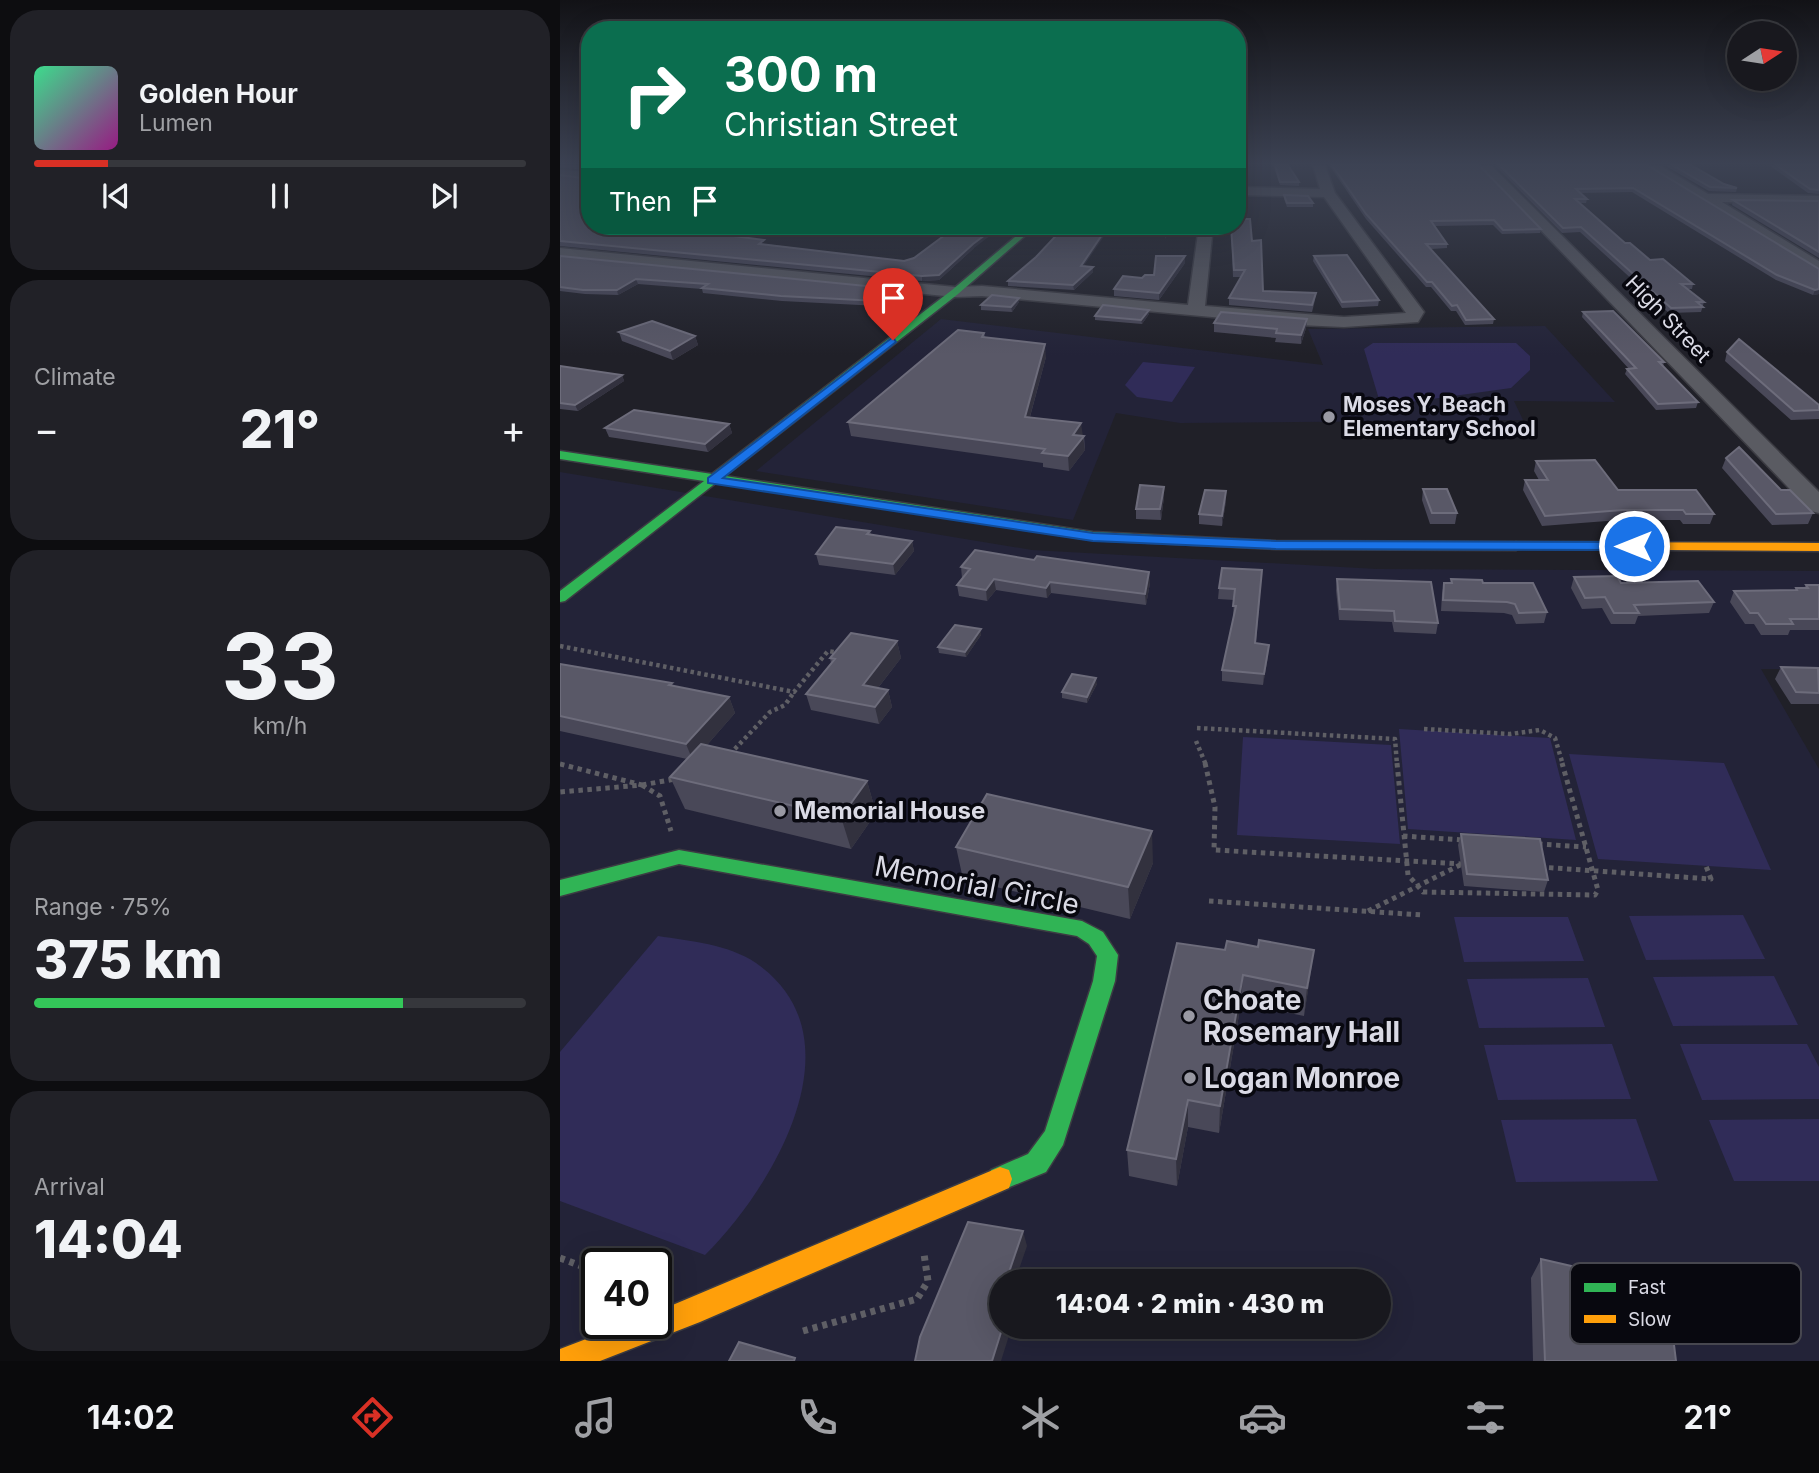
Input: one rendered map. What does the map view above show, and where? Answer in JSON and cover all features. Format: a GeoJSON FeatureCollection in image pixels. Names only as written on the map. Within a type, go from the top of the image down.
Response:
{"type":"FeatureCollection","features":[{"type":"Feature","properties":{"kind":"street"},"geometry":{"type":"LineString","coordinates":[[560,253],[954,292],[982,291],[1196,311],[1344,322],[1412,318],[1415,312],[1354,229]]}},
{"type":"Feature","properties":{"kind":"street","name":"High Street"},"geometry":{"type":"LineString","coordinates":[[1546,229],[1819,506]]}},
{"type":"Feature","properties":{"kind":"street"},"geometry":{"type":"LineString","coordinates":[[1755,229],[1819,268]]}},
{"type":"Feature","properties":{"kind":"street"},"geometry":{"type":"LineString","coordinates":[[560,598],[954,292],[1021,235]]}},
{"type":"Feature","properties":{"kind":"street"},"geometry":{"type":"LineString","coordinates":[[1196,311],[1205,235]]}},
{"type":"Feature","properties":{"kind":"street"},"geometry":{"type":"LineString","coordinates":[[560,455],[1063,534],[1185,542],[1819,547]]}},
{"type":"Feature","properties":{"kind":"street","name":"Memorial Circle"},"geometry":{"type":"LineString","coordinates":[[560,888],[679,857],[1082,929],[1096,938],[1108,955],[1100,994],[1055,1138],[1047,1152],[1027,1168],[700,1309],[564,1361]]}},
{"type":"Feature","properties":{"kind":"path"},"geometry":{"type":"LineString","coordinates":[[560,646],[794,692]]}},
{"type":"Feature","properties":{"kind":"path"},"geometry":{"type":"LineString","coordinates":[[726,760],[770,712],[785,705],[828,651],[844,653]]}},
{"type":"Feature","properties":{"kind":"path"},"geometry":{"type":"LineString","coordinates":[[1197,728],[1395,739],[1406,861],[1408,875],[1416,887],[1423,892],[1595,895],[1598,890],[1559,745],[1549,734],[1530,729],[1510,734],[1424,729]]}},
{"type":"Feature","properties":{"kind":"path"},"geometry":{"type":"LineString","coordinates":[[1196,741],[1212,775],[1217,808],[1214,850],[1461,864],[1367,911]]}},
{"type":"Feature","properties":{"kind":"path"},"geometry":{"type":"LineString","coordinates":[[560,764],[642,785],[660,796],[679,857]]}},
{"type":"Feature","properties":{"kind":"path"},"geometry":{"type":"LineString","coordinates":[[560,792],[642,785],[681,778]]}},
{"type":"Feature","properties":{"kind":"path"},"geometry":{"type":"LineString","coordinates":[[1403,836],[1466,840]]}},
{"type":"Feature","properties":{"kind":"path"},"geometry":{"type":"LineString","coordinates":[[1525,844],[1586,846]]}},
{"type":"Feature","properties":{"kind":"path"},"geometry":{"type":"LineString","coordinates":[[1536,844],[1541,864],[1539,867],[1711,879],[1706,866]]}},
{"type":"Feature","properties":{"kind":"path"},"geometry":{"type":"LineString","coordinates":[[1209,901],[1423,915]]}},
{"type":"Feature","properties":{"kind":"path"},"geometry":{"type":"LineString","coordinates":[[803,1331],[917,1298],[928,1281],[928,1268],[914,1217]]}},
{"type":"Feature","properties":{"kind":"path"},"geometry":{"type":"LineString","coordinates":[[560,1258],[581,1266]]}},
{"type":"Feature","properties":{"kind":"shaded area","name":"Moses Y. Beach Elementary School"},"geometry":{"type":"Polygon","coordinates":[[[941,319],[1323,365],[1308,329],[1545,326],[1615,402],[1514,401],[1523,420],[1180,423],[1116,413],[1073,520],[756,471],[941,319]]]}},
{"type":"Feature","properties":{"kind":"shaded area"},"geometry":{"type":"Polygon","coordinates":[[[1373,343],[1516,343],[1530,356],[1530,370],[1511,388],[1381,406],[1364,349],[1373,343]]]}},
{"type":"Feature","properties":{"kind":"shaded area"},"geometry":{"type":"Polygon","coordinates":[[[1143,362],[1195,367],[1172,402],[1137,397],[1125,385],[1143,362]]]}},
{"type":"Feature","properties":{"kind":"shaded area","name":"Choate Rosemary Hall"},"geometry":{"type":"Polygon","coordinates":[[[560,472],[1032,550],[1377,569],[1819,571],[1819,669],[1761,669],[1819,769],[1819,1361],[560,1361],[560,472]]]}},
{"type":"Feature","properties":{"kind":"shaded area"},"geometry":{"type":"Polygon","coordinates":[[[1399,729],[1550,738],[1576,840],[1408,829],[1399,729]]]}},
{"type":"Feature","properties":{"kind":"shaded area"},"geometry":{"type":"Polygon","coordinates":[[[1243,737],[1391,745],[1400,844],[1237,835],[1243,737]]]}},
{"type":"Feature","properties":{"kind":"shaded area"},"geometry":{"type":"Polygon","coordinates":[[[1569,754],[1724,763],[1771,870],[1598,859],[1569,754]]]}},
{"type":"Feature","properties":{"kind":"shaded area"},"geometry":{"type":"Polygon","coordinates":[[[1743,915],[1765,959],[1646,960],[1629,916],[1743,915]]]}},
{"type":"Feature","properties":{"kind":"shaded area"},"geometry":{"type":"Polygon","coordinates":[[[1454,917],[1568,917],[1584,961],[1464,962],[1454,917]]]}},
{"type":"Feature","properties":{"kind":"shaded area"},"geometry":{"type":"Polygon","coordinates":[[[658,936],[721,947],[756,963],[787,994],[803,1030],[805,1070],[796,1112],[779,1153],[757,1192],[705,1255],[560,1201],[560,1052],[658,936]]]}},
{"type":"Feature","properties":{"kind":"shaded area"},"geometry":{"type":"Polygon","coordinates":[[[1774,976],[1798,1025],[1673,1026],[1653,977],[1774,976]]]}},
{"type":"Feature","properties":{"kind":"shaded area"},"geometry":{"type":"Polygon","coordinates":[[[1588,978],[1605,1027],[1479,1028],[1467,979],[1588,978]]]}},
{"type":"Feature","properties":{"kind":"shaded area"},"geometry":{"type":"Polygon","coordinates":[[[1612,1044],[1631,1099],[1498,1100],[1484,1045],[1612,1044]]]}},
{"type":"Feature","properties":{"kind":"shaded area"},"geometry":{"type":"Polygon","coordinates":[[[1680,1044],[1807,1044],[1819,1067],[1819,1099],[1702,1100],[1680,1044]]]}},
{"type":"Feature","properties":{"kind":"shaded area"},"geometry":{"type":"Polygon","coordinates":[[[1636,1119],[1658,1181],[1516,1182],[1501,1120],[1636,1119]]]}},
{"type":"Feature","properties":{"kind":"shaded area"},"geometry":{"type":"Polygon","coordinates":[[[1819,1119],[1819,1181],[1734,1181],[1709,1120],[1819,1119]]]}},
{"type":"Feature","properties":{"kind":"building"},"geometry":{"type":"Polygon","coordinates":[[[560,229],[581,229],[581,235],[726,235],[764,240],[759,244],[904,261],[914,258],[945,235],[985,235],[939,275],[922,276],[560,241],[560,229]]]}},
{"type":"Feature","properties":{"kind":"building"},"geometry":{"type":"Polygon","coordinates":[[[1246,229],[1251,229],[1252,241],[1261,240],[1263,291],[1316,293],[1312,305],[1229,298],[1245,270],[1234,270],[1232,235],[1246,235],[1246,229]]]}},
{"type":"Feature","properties":{"kind":"building"},"geometry":{"type":"Polygon","coordinates":[[[1379,229],[1436,229],[1447,244],[1426,244],[1494,319],[1466,320],[1457,305],[1452,306],[1432,282],[1427,282],[1379,229]]]}},
{"type":"Feature","properties":{"kind":"building"},"geometry":{"type":"Polygon","coordinates":[[[1502,229],[1541,229],[1503,230],[1502,229]]]}},
{"type":"Feature","properties":{"kind":"building"},"geometry":{"type":"Polygon","coordinates":[[[1583,229],[1609,229],[1650,260],[1663,259],[1693,284],[1681,284],[1704,302],[1697,302],[1703,307],[1671,308],[1583,229]]]}},
{"type":"Feature","properties":{"kind":"building"},"geometry":{"type":"Polygon","coordinates":[[[1700,229],[1752,229],[1819,269],[1819,289],[1815,290],[1777,275],[1700,229]]]}},
{"type":"Feature","properties":{"kind":"building"},"geometry":{"type":"Polygon","coordinates":[[[1780,229],[1819,229],[1819,252],[1780,229]]]}},
{"type":"Feature","properties":{"kind":"building"},"geometry":{"type":"Polygon","coordinates":[[[1057,235],[1102,235],[1081,266],[1093,267],[1073,285],[1008,281],[1057,235]]]}},
{"type":"Feature","properties":{"kind":"building"},"geometry":{"type":"Polygon","coordinates":[[[1347,255],[1379,300],[1342,302],[1314,256],[1347,255]]]}},
{"type":"Feature","properties":{"kind":"building"},"geometry":{"type":"Polygon","coordinates":[[[560,256],[907,290],[898,299],[878,298],[878,301],[781,296],[702,288],[708,284],[636,279],[617,290],[583,290],[560,287],[560,256]]]}},
{"type":"Feature","properties":{"kind":"building"},"geometry":{"type":"Polygon","coordinates":[[[1156,256],[1185,256],[1159,293],[1114,289],[1123,276],[1142,278],[1145,275],[1154,275],[1156,256]]]}},
{"type":"Feature","properties":{"kind":"building"},"geometry":{"type":"Polygon","coordinates":[[[992,295],[1019,298],[1011,307],[981,305],[992,295]]]}},
{"type":"Feature","properties":{"kind":"building"},"geometry":{"type":"Polygon","coordinates":[[[1103,305],[1149,310],[1141,320],[1095,316],[1103,305]]]}},
{"type":"Feature","properties":{"kind":"building"},"geometry":{"type":"Polygon","coordinates":[[[1613,311],[1664,362],[1659,362],[1698,402],[1658,404],[1627,369],[1636,368],[1583,312],[1613,311]]]}},
{"type":"Feature","properties":{"kind":"building"},"geometry":{"type":"Polygon","coordinates":[[[1221,312],[1307,319],[1301,335],[1276,333],[1277,329],[1214,323],[1221,312]]]}},
{"type":"Feature","properties":{"kind":"building"},"geometry":{"type":"Polygon","coordinates":[[[652,321],[695,336],[670,351],[619,332],[652,321]]]}},
{"type":"Feature","properties":{"kind":"building"},"geometry":{"type":"Polygon","coordinates":[[[958,330],[984,333],[982,337],[1045,344],[1025,417],[1081,423],[1073,435],[1084,436],[1068,456],[1042,453],[1045,449],[848,422],[958,330]]]}},
{"type":"Feature","properties":{"kind":"building"},"geometry":{"type":"Polygon","coordinates":[[[1739,339],[1819,405],[1819,410],[1794,411],[1727,352],[1739,339]]]}},
{"type":"Feature","properties":{"kind":"building"},"geometry":{"type":"Polygon","coordinates":[[[560,366],[622,375],[575,405],[560,403],[560,366]]]}},
{"type":"Feature","properties":{"kind":"building"},"geometry":{"type":"Polygon","coordinates":[[[634,410],[729,424],[705,444],[605,428],[634,410]]]}},
{"type":"Feature","properties":{"kind":"building"},"geometry":{"type":"Polygon","coordinates":[[[1739,447],[1781,490],[1790,490],[1813,513],[1776,514],[1726,458],[1739,447]]]}},
{"type":"Feature","properties":{"kind":"building"},"geometry":{"type":"Polygon","coordinates":[[[1595,460],[1618,490],[1696,490],[1714,514],[1686,514],[1683,510],[1623,510],[1545,516],[1525,480],[1548,480],[1536,461],[1595,460]]]}},
{"type":"Feature","properties":{"kind":"building"},"geometry":{"type":"Polygon","coordinates":[[[1140,485],[1164,487],[1160,509],[1136,509],[1140,485]]]}},
{"type":"Feature","properties":{"kind":"building"},"geometry":{"type":"Polygon","coordinates":[[[1423,489],[1447,489],[1457,513],[1432,513],[1423,489]]]}},
{"type":"Feature","properties":{"kind":"building"},"geometry":{"type":"Polygon","coordinates":[[[1205,490],[1226,491],[1222,516],[1199,514],[1205,490]]]}},
{"type":"Feature","properties":{"kind":"building"},"geometry":{"type":"Polygon","coordinates":[[[836,527],[870,531],[867,534],[912,541],[893,564],[816,554],[836,527]]]}},
{"type":"Feature","properties":{"kind":"building"},"geometry":{"type":"Polygon","coordinates":[[[975,550],[1034,560],[1037,556],[1149,572],[1145,594],[1050,582],[1046,588],[994,579],[986,590],[957,585],[970,569],[961,567],[975,550]]]}},
{"type":"Feature","properties":{"kind":"building"},"geometry":{"type":"Polygon","coordinates":[[[1222,568],[1262,570],[1255,643],[1269,645],[1264,674],[1222,670],[1236,606],[1233,606],[1235,589],[1219,588],[1222,568]]]}},
{"type":"Feature","properties":{"kind":"building"},"geometry":{"type":"Polygon","coordinates":[[[1617,576],[1621,583],[1698,581],[1714,602],[1634,605],[1639,613],[1614,613],[1605,597],[1585,598],[1574,577],[1617,576]]]}},
{"type":"Feature","properties":{"kind":"building"},"geometry":{"type":"Polygon","coordinates":[[[1337,579],[1431,582],[1438,623],[1395,621],[1394,611],[1340,609],[1337,579]]]}},
{"type":"Feature","properties":{"kind":"building"},"geometry":{"type":"Polygon","coordinates":[[[1451,579],[1482,580],[1483,583],[1533,583],[1547,612],[1519,613],[1515,604],[1507,602],[1443,600],[1444,583],[1452,583],[1451,579]]]}},
{"type":"Feature","properties":{"kind":"building"},"geometry":{"type":"Polygon","coordinates":[[[1806,585],[1819,585],[1819,619],[1790,619],[1793,624],[1766,624],[1758,613],[1750,613],[1734,591],[1797,590],[1796,588],[1808,588],[1806,585]]]}},
{"type":"Feature","properties":{"kind":"building"},"geometry":{"type":"Polygon","coordinates":[[[955,625],[981,629],[965,652],[938,647],[955,625]]]}},
{"type":"Feature","properties":{"kind":"building"},"geometry":{"type":"Polygon","coordinates":[[[851,633],[897,641],[863,685],[888,690],[875,707],[806,694],[835,659],[830,658],[851,633]]]}},
{"type":"Feature","properties":{"kind":"building"},"geometry":{"type":"Polygon","coordinates":[[[560,664],[672,683],[669,685],[729,697],[686,744],[560,716],[560,664]]]}},
{"type":"Feature","properties":{"kind":"building"},"geometry":{"type":"Polygon","coordinates":[[[1781,667],[1818,668],[1819,693],[1796,692],[1781,667]]]}},
{"type":"Feature","properties":{"kind":"building"},"geometry":{"type":"Polygon","coordinates":[[[1072,674],[1096,678],[1087,697],[1062,692],[1072,674]]]}},
{"type":"Feature","properties":{"kind":"building"},"geometry":{"type":"Polygon","coordinates":[[[701,744],[867,781],[841,817],[670,777],[701,744]]]}},
{"type":"Feature","properties":{"kind":"building"},"geometry":{"type":"Polygon","coordinates":[[[987,794],[1152,831],[1128,887],[956,847],[987,794]]]}},
{"type":"Feature","properties":{"kind":"building"},"geometry":{"type":"Polygon","coordinates":[[[1461,834],[1540,839],[1548,880],[1467,874],[1461,834]]]}},
{"type":"Feature","properties":{"kind":"building"},"geometry":{"type":"Polygon","coordinates":[[[1259,940],[1314,950],[1307,988],[1243,975],[1220,1106],[1188,1100],[1176,1159],[1127,1150],[1177,943],[1225,950],[1227,941],[1258,947],[1259,940]]]}},
{"type":"Feature","properties":{"kind":"building"},"geometry":{"type":"Polygon","coordinates":[[[968,1222],[1023,1231],[1010,1269],[989,1269],[989,1339],[999,1339],[992,1361],[915,1361],[920,1337],[968,1222]]]}},
{"type":"Feature","properties":{"kind":"building"},"geometry":{"type":"Polygon","coordinates":[[[1541,1259],[1570,1266],[1570,1344],[1674,1344],[1676,1361],[1545,1361],[1541,1259]]]}},
{"type":"Feature","properties":{"kind":"building"},"geometry":{"type":"Polygon","coordinates":[[[739,1342],[795,1358],[794,1361],[729,1361],[739,1342]]]}},
{"type":"Feature","properties":{"kind":"traffic: fast"},"geometry":{"type":"LineString","coordinates":[[560,598],[955,292],[1022,235]]}},
{"type":"Feature","properties":{"kind":"traffic: fast"},"geometry":{"type":"LineString","coordinates":[[560,455],[1093,536],[1276,545],[1516,546]]}},
{"type":"Feature","properties":{"kind":"traffic: fast"},"geometry":{"type":"LineString","coordinates":[[560,888],[679,857],[1082,929],[1096,938],[1108,955],[1104,981],[1055,1137],[1037,1163],[1000,1179]]}},
{"type":"Feature","properties":{"kind":"traffic: slow"},"geometry":{"type":"LineString","coordinates":[[1516,546],[1819,547]]}},
{"type":"Feature","properties":{"kind":"traffic: slow"},"geometry":{"type":"LineString","coordinates":[[564,1361],[700,1309],[1000,1179]]}},
{"type":"Feature","properties":{"kind":"place","name":"Moses Y. Beach Elementary School"},"geometry":{"type":"Point","coordinates":[1329,417]}},
{"type":"Feature","properties":{"kind":"place","name":"Memorial House"},"geometry":{"type":"Point","coordinates":[780,811]}},
{"type":"Feature","properties":{"kind":"place","name":"Choate Rosemary Hall"},"geometry":{"type":"Point","coordinates":[1189,1016]}},
{"type":"Feature","properties":{"kind":"place","name":"Logan Monroe"},"geometry":{"type":"Point","coordinates":[1190,1078]}},
{"type":"Feature","properties":{"kind":"route"},"geometry":{"type":"LineString","coordinates":[[893,340],[713,481],[1093,537],[1276,545],[1634,546]]}}]}
